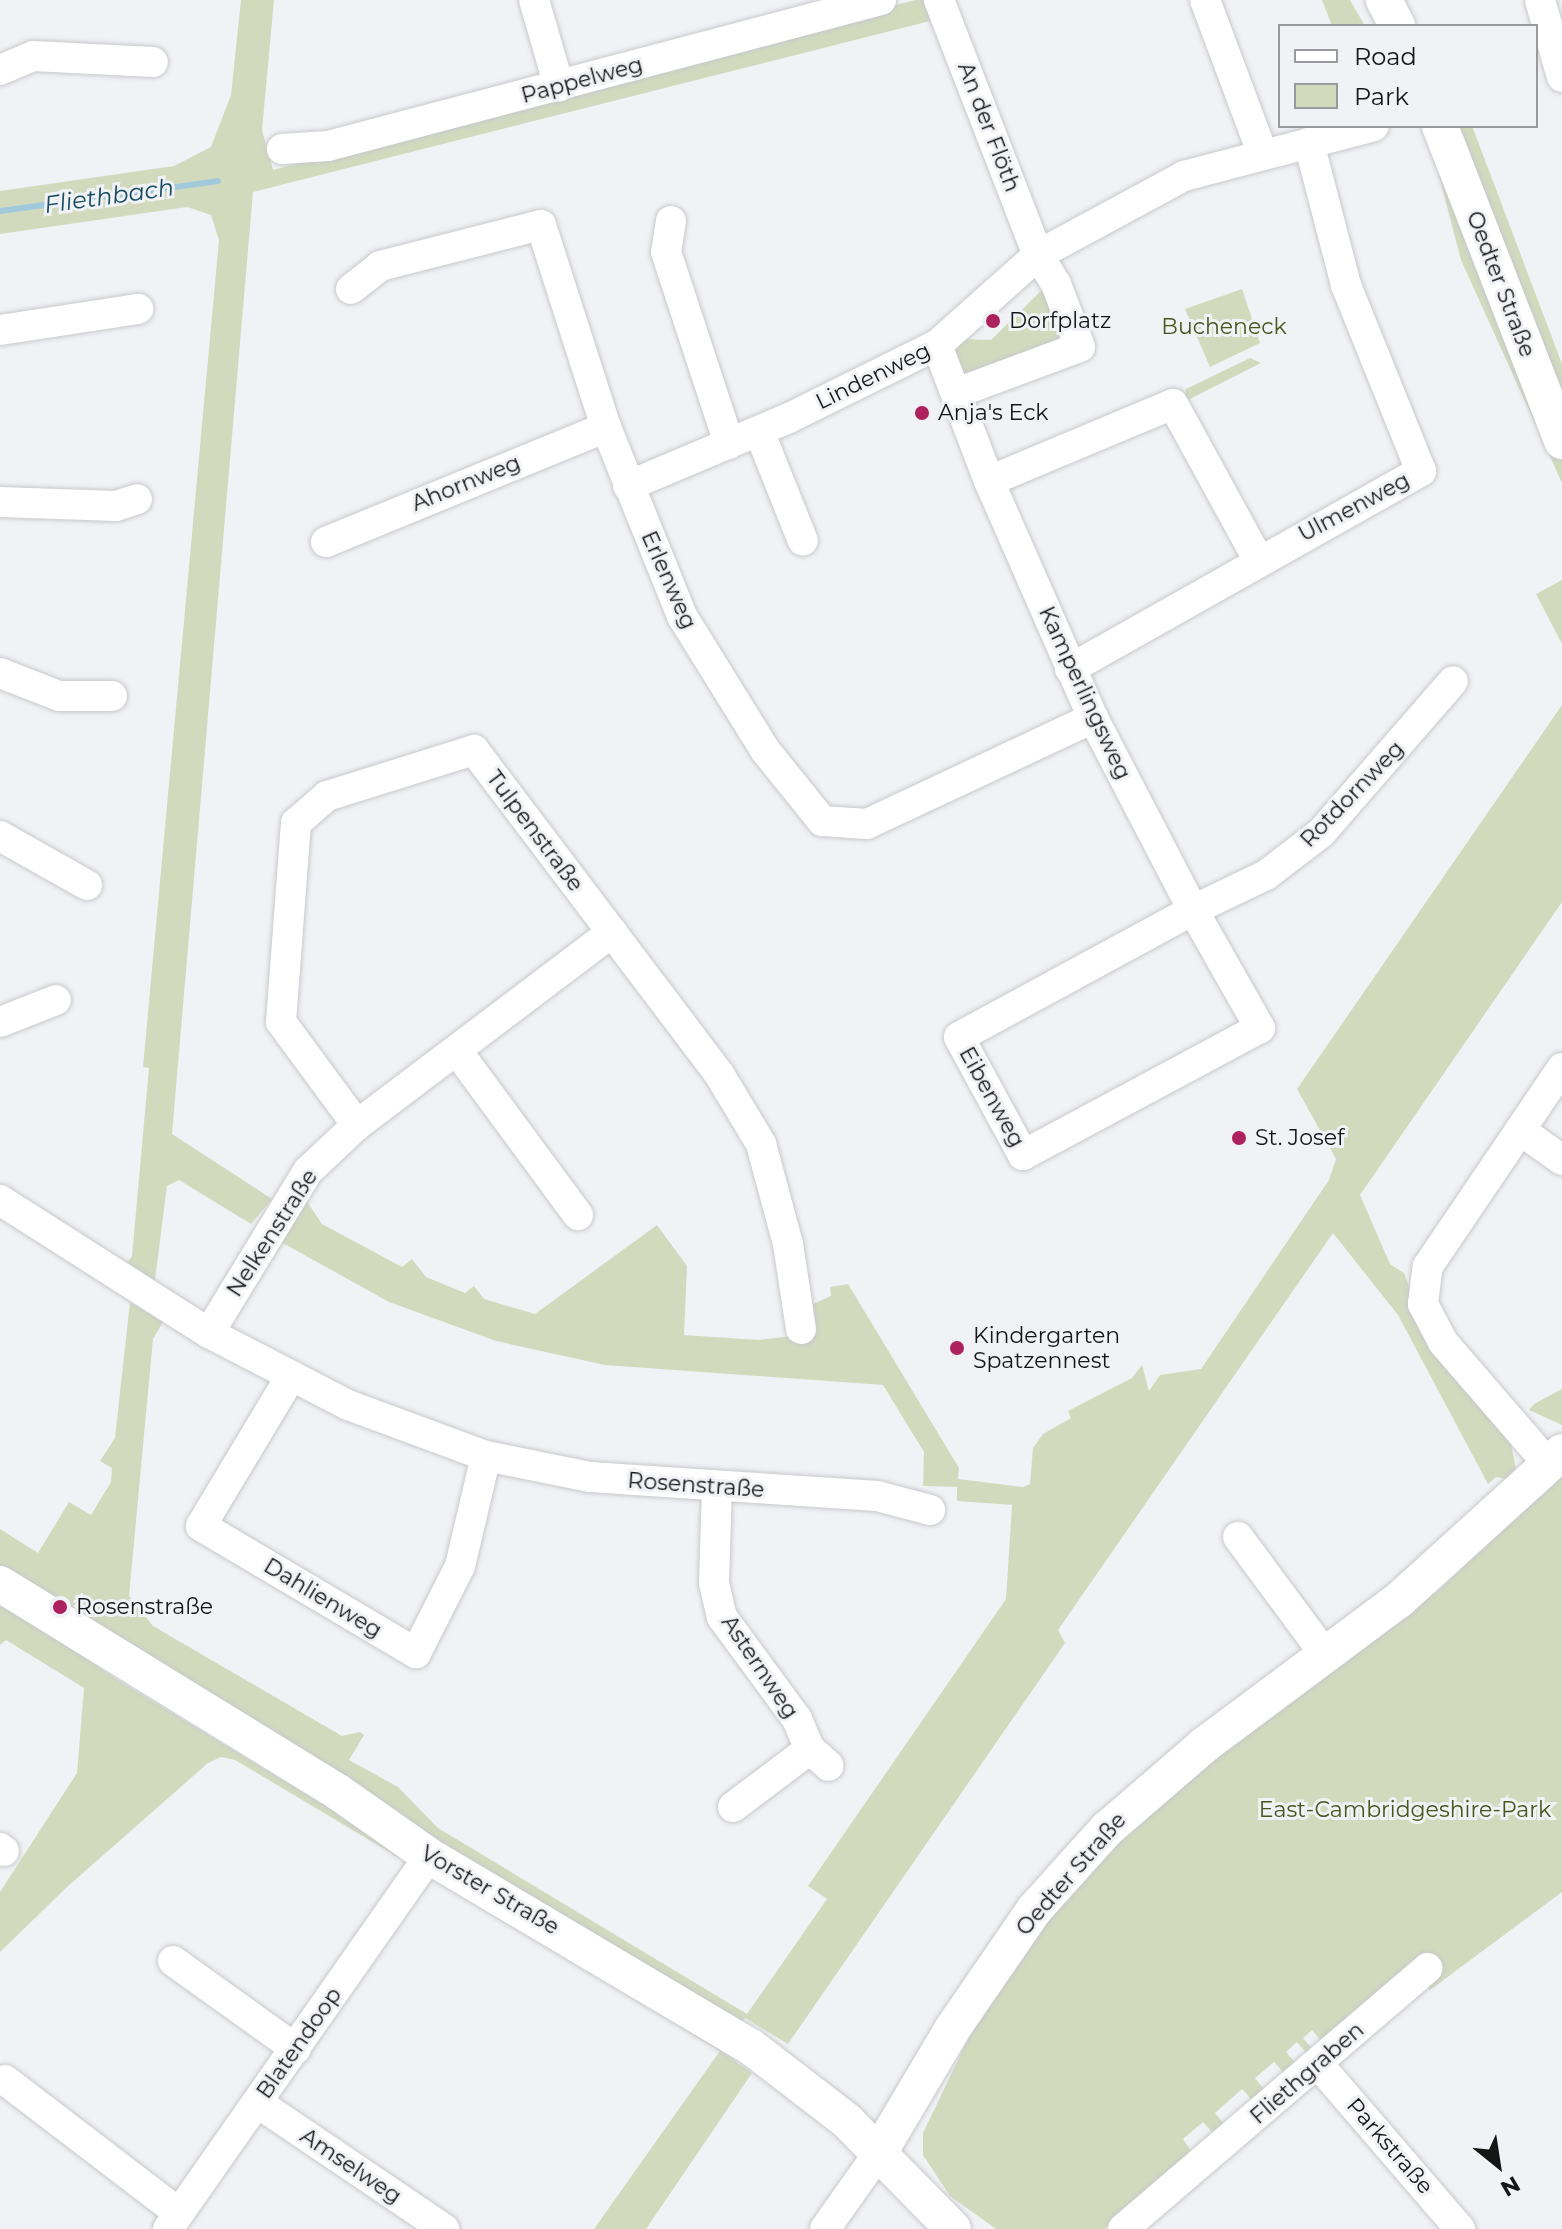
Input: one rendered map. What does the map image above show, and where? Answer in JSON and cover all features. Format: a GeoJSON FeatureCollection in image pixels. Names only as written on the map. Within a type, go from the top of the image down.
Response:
{"type":"FeatureCollection","features":[{"type":"Feature","properties":{"kind":"main road"},"geometry":{"type":"LineString","coordinates":[[1384,0],[1396,24]]}},
{"type":"Feature","properties":{"kind":"main road","name":"Oedter Straße"},"geometry":{"type":"LineString","coordinates":[[1441,128],[1562,441]]}},
{"type":"Feature","properties":{"kind":"main road","name":"Oedter Straße"},"geometry":{"type":"LineString","coordinates":[[880,2151],[953,2028],[1034,1910],[1107,1829],[1194,1754],[1326,1656],[1441,1564],[1556,1458]]}},
{"type":"Feature","properties":{"kind":"main road","name":"Vorster Straße"},"geometry":{"type":"LineString","coordinates":[[0,1584],[338,1792],[429,1856],[751,2047],[880,2151],[953,2229]]}},
{"type":"Feature","properties":{"kind":"street"},"geometry":{"type":"LineString","coordinates":[[534,0],[559,86]]}},
{"type":"Feature","properties":{"kind":"street","name":"Pappelweg"},"geometry":{"type":"LineString","coordinates":[[282,149],[328,146],[881,0]]}},
{"type":"Feature","properties":{"kind":"street","name":"An der Flöth"},"geometry":{"type":"LineString","coordinates":[[939,0],[1038,255]]}},
{"type":"Feature","properties":{"kind":"street"},"geometry":{"type":"LineString","coordinates":[[1205,0],[1263,155]]}},
{"type":"Feature","properties":{"kind":"street"},"geometry":{"type":"LineString","coordinates":[[1540,0],[1562,77]]}},
{"type":"Feature","properties":{"kind":"street"},"geometry":{"type":"LineString","coordinates":[[0,70],[33,56],[153,62]]}},
{"type":"Feature","properties":{"kind":"street","name":"Lindenweg"},"geometry":{"type":"LineString","coordinates":[[628,486],[759,431],[937,345],[1038,255],[1184,176],[1366,128]]}},
{"type":"Feature","properties":{"kind":"street","name":"Ulmenweg"},"geometry":{"type":"LineString","coordinates":[[1070,669],[1258,559],[1421,471],[1346,285],[1309,143]]}},
{"type":"Feature","properties":{"kind":"street"},"geometry":{"type":"LineString","coordinates":[[671,221],[666,252],[729,444]]}},
{"type":"Feature","properties":{"kind":"street","name":"Erlenweg"},"geometry":{"type":"LineString","coordinates":[[351,289],[380,266],[541,225],[606,427],[682,616],[765,750],[822,821],[867,824],[1093,718]]}},
{"type":"Feature","properties":{"kind":"street"},"geometry":{"type":"LineString","coordinates":[[956,393],[1080,347],[1056,284],[1038,255]]}},
{"type":"Feature","properties":{"kind":"street"},"geometry":{"type":"LineString","coordinates":[[0,330],[138,309]]}},
{"type":"Feature","properties":{"kind":"street","name":"Kamperlingsweg"},"geometry":{"type":"LineString","coordinates":[[937,345],[989,481],[1093,718],[1193,910],[1260,1028]]}},
{"type":"Feature","properties":{"kind":"street"},"geometry":{"type":"LineString","coordinates":[[989,481],[1173,404],[1258,559]]}},
{"type":"Feature","properties":{"kind":"street","name":"Ahornweg"},"geometry":{"type":"LineString","coordinates":[[326,542],[606,427]]}},
{"type":"Feature","properties":{"kind":"street"},"geometry":{"type":"LineString","coordinates":[[759,431],[803,541]]}},
{"type":"Feature","properties":{"kind":"street"},"geometry":{"type":"LineString","coordinates":[[0,502],[116,506],[137,499]]}},
{"type":"Feature","properties":{"kind":"street"},"geometry":{"type":"LineString","coordinates":[[0,673],[59,696],[112,696]]}},
{"type":"Feature","properties":{"kind":"street","name":"Rotdornweg"},"geometry":{"type":"LineString","coordinates":[[1193,910],[1266,875],[1321,833],[1453,681]]}},
{"type":"Feature","properties":{"kind":"street","name":"Tulpenstraße"},"geometry":{"type":"LineString","coordinates":[[357,1125],[281,1022],[296,823],[327,796],[474,750],[719,1074],[761,1144],[788,1244],[801,1329]]}},
{"type":"Feature","properties":{"kind":"street"},"geometry":{"type":"LineString","coordinates":[[0,836],[87,885]]}},
{"type":"Feature","properties":{"kind":"street","name":"Eibenweg"},"geometry":{"type":"LineString","coordinates":[[1193,910],[959,1037],[1023,1155],[1260,1028]]}},
{"type":"Feature","properties":{"kind":"street","name":"Nelkenstraße"},"geometry":{"type":"LineString","coordinates":[[209,1333],[308,1171],[357,1125],[612,932]]}},
{"type":"Feature","properties":{"kind":"street"},"geometry":{"type":"LineString","coordinates":[[0,1022],[56,1000]]}},
{"type":"Feature","properties":{"kind":"street"},"geometry":{"type":"LineString","coordinates":[[457,1051],[578,1215]]}},
{"type":"Feature","properties":{"kind":"street"},"geometry":{"type":"LineString","coordinates":[[1556,1458],[1467,1374],[1423,1304],[1428,1266],[1562,1068]]}},
{"type":"Feature","properties":{"kind":"street"},"geometry":{"type":"LineString","coordinates":[[1520,1130],[1562,1160]]}},
{"type":"Feature","properties":{"kind":"street","name":"Rosenstraße"},"geometry":{"type":"LineString","coordinates":[[0,1200],[209,1333],[361,1410],[486,1456],[590,1477],[877,1496],[930,1510]]}},
{"type":"Feature","properties":{"kind":"street","name":"Dahlienweg"},"geometry":{"type":"LineString","coordinates":[[291,1376],[201,1526],[416,1653],[460,1566],[486,1456]]}},
{"type":"Feature","properties":{"kind":"street","name":"Asternweg"},"geometry":{"type":"LineString","coordinates":[[717,1487],[714,1583],[722,1617],[797,1719],[820,1758],[733,1807]]}},
{"type":"Feature","properties":{"kind":"street"},"geometry":{"type":"LineString","coordinates":[[1238,1537],[1326,1656]]}},
{"type":"Feature","properties":{"kind":"street","name":"Blatendoop"},"geometry":{"type":"LineString","coordinates":[[174,2221],[429,1856]]}},
{"type":"Feature","properties":{"kind":"street"},"geometry":{"type":"LineString","coordinates":[[173,1961],[296,2049]]}},
{"type":"Feature","properties":{"kind":"street","name":"Fliethgraben"},"geometry":{"type":"LineString","coordinates":[[1123,2229],[1427,1968]]}},
{"type":"Feature","properties":{"kind":"street","name":"Parkstraße"},"geometry":{"type":"LineString","coordinates":[[1318,2064],[1460,2229]]}},
{"type":"Feature","properties":{"kind":"street"},"geometry":{"type":"LineString","coordinates":[[5,2080],[174,2221]]}},
{"type":"Feature","properties":{"kind":"street","name":"Amselweg"},"geometry":{"type":"LineString","coordinates":[[258,2103],[444,2229]]}},
{"type":"Feature","properties":{"kind":"street"},"geometry":{"type":"LineString","coordinates":[[825,2229],[880,2151]]}},
{"type":"Feature","properties":{"kind":"green space"},"geometry":{"type":"Polygon","coordinates":[[[241,0],[274,0],[262,130],[273,170],[915,0],[926,0],[934,20],[253,192],[172,1134],[272,1199],[251,1224],[179,1180],[167,1186],[155,1280],[127,1263],[132,1256],[149,1068],[143,1067],[219,240],[211,215],[187,207],[0,234],[0,191],[174,166],[211,147],[231,95],[241,0]]]}},
{"type":"Feature","properties":{"kind":"green space"},"geometry":{"type":"Polygon","coordinates":[[[1322,0],[1350,0],[1364,24],[1331,24],[1322,0]]]}},
{"type":"Feature","properties":{"kind":"green space"},"geometry":{"type":"Polygon","coordinates":[[[1455,128],[1473,128],[1474,131],[1562,364],[1562,409],[1455,128]]]}},
{"type":"Feature","properties":{"kind":"green space"},"geometry":{"type":"Polygon","coordinates":[[[1435,160],[1562,460],[1562,483],[1461,260],[1435,160]]]}},
{"type":"Feature","properties":{"kind":"green space"},"geometry":{"type":"Polygon","coordinates":[[[1050,282],[1073,341],[965,385],[954,355],[963,339],[991,340],[1050,282]]]}},
{"type":"Feature","properties":{"kind":"green space","name":"Bucheneck"},"geometry":{"type":"Polygon","coordinates":[[[1242,289],[1260,343],[1210,367],[1185,309],[1242,289]]]}},
{"type":"Feature","properties":{"kind":"green space"},"geometry":{"type":"Polygon","coordinates":[[[1250,358],[1261,363],[1184,402],[1186,389],[1250,358]]]}},
{"type":"Feature","properties":{"kind":"green space"},"geometry":{"type":"Polygon","coordinates":[[[1562,580],[1562,644],[1536,594],[1562,580]]]}},
{"type":"Feature","properties":{"kind":"green space"},"geometry":{"type":"Polygon","coordinates":[[[1562,705],[1562,902],[1360,1195],[1390,1264],[1404,1273],[1425,1331],[1511,1444],[1516,1469],[1507,1479],[1496,1477],[1488,1484],[1398,1315],[1333,1233],[1058,1630],[1065,1643],[788,2044],[745,2018],[739,2026],[0,1573],[0,1529],[38,1553],[69,1502],[91,1515],[111,1482],[112,1468],[100,1461],[115,1438],[130,1302],[163,1322],[153,1339],[129,1596],[153,1626],[342,1736],[360,1732],[364,1735],[349,1760],[398,1787],[438,1828],[747,2014],[827,1899],[808,1886],[1006,1599],[1012,1505],[957,1501],[957,1487],[923,1486],[924,1452],[883,1385],[605,1365],[496,1341],[389,1302],[279,1241],[305,1199],[322,1224],[402,1267],[412,1259],[426,1277],[465,1293],[474,1286],[484,1299],[535,1314],[657,1225],[687,1266],[684,1335],[758,1340],[810,1334],[813,1304],[831,1296],[830,1287],[848,1284],[959,1468],[958,1479],[1023,1487],[1030,1484],[1033,1448],[1043,1434],[1071,1418],[1068,1411],[1132,1378],[1142,1365],[1149,1391],[1160,1375],[1201,1369],[1329,1180],[1336,1159],[1297,1089],[1562,705]]]}},
{"type":"Feature","properties":{"kind":"green space"},"geometry":{"type":"Polygon","coordinates":[[[1562,1389],[1562,1425],[1529,1410],[1534,1404],[1562,1389]]]}},
{"type":"Feature","properties":{"kind":"green space","name":"East-Cambridgeshire-Park"},"geometry":{"type":"Polygon","coordinates":[[[1562,1474],[1562,1892],[1430,1990],[1415,1968],[1323,2043],[1312,2030],[1303,2038],[1314,2051],[1309,2056],[1297,2042],[1286,2052],[1297,2065],[1286,2075],[1274,2062],[1255,2078],[1266,2092],[1254,2102],[1242,2089],[1215,2113],[1226,2126],[1215,2135],[1203,2122],[1183,2139],[1193,2154],[1104,2229],[996,2229],[950,2196],[923,2155],[923,2133],[980,2014],[1042,1920],[1178,1782],[1439,1590],[1562,1474]]]}},
{"type":"Feature","properties":{"kind":"green space"},"geometry":{"type":"Polygon","coordinates":[[[0,1602],[121,1682],[388,1844],[398,1857],[235,1760],[221,1757],[208,1763],[67,1887],[0,1952],[0,1892],[77,1773],[84,1688],[6,1640],[0,1645],[0,1602]]]}},
{"type":"Feature","properties":{"kind":"green space"},"geometry":{"type":"Polygon","coordinates":[[[645,1996],[723,2046],[721,2051],[752,2073],[646,2229],[594,2229],[720,2051],[635,1999],[645,1996]]]}},
{"type":"Feature","properties":{"kind":"waterway","name":"Fliethbach"},"geometry":{"type":"LineString","coordinates":[[0,211],[218,181]]}},
{"type":"Feature","properties":{"kind":"place","name":"Dorfplatz"},"geometry":{"type":"Point","coordinates":[993,321]}},
{"type":"Feature","properties":{"kind":"place","name":"Anja's Eck"},"geometry":{"type":"Point","coordinates":[922,413]}},
{"type":"Feature","properties":{"kind":"place","name":"St. Josef"},"geometry":{"type":"Point","coordinates":[1239,1138]}},
{"type":"Feature","properties":{"kind":"place","name":"Kindergarten Spatzennest"},"geometry":{"type":"Point","coordinates":[957,1348]}},
{"type":"Feature","properties":{"kind":"place","name":"Rosenstraße"},"geometry":{"type":"Point","coordinates":[60,1607]}}]}
